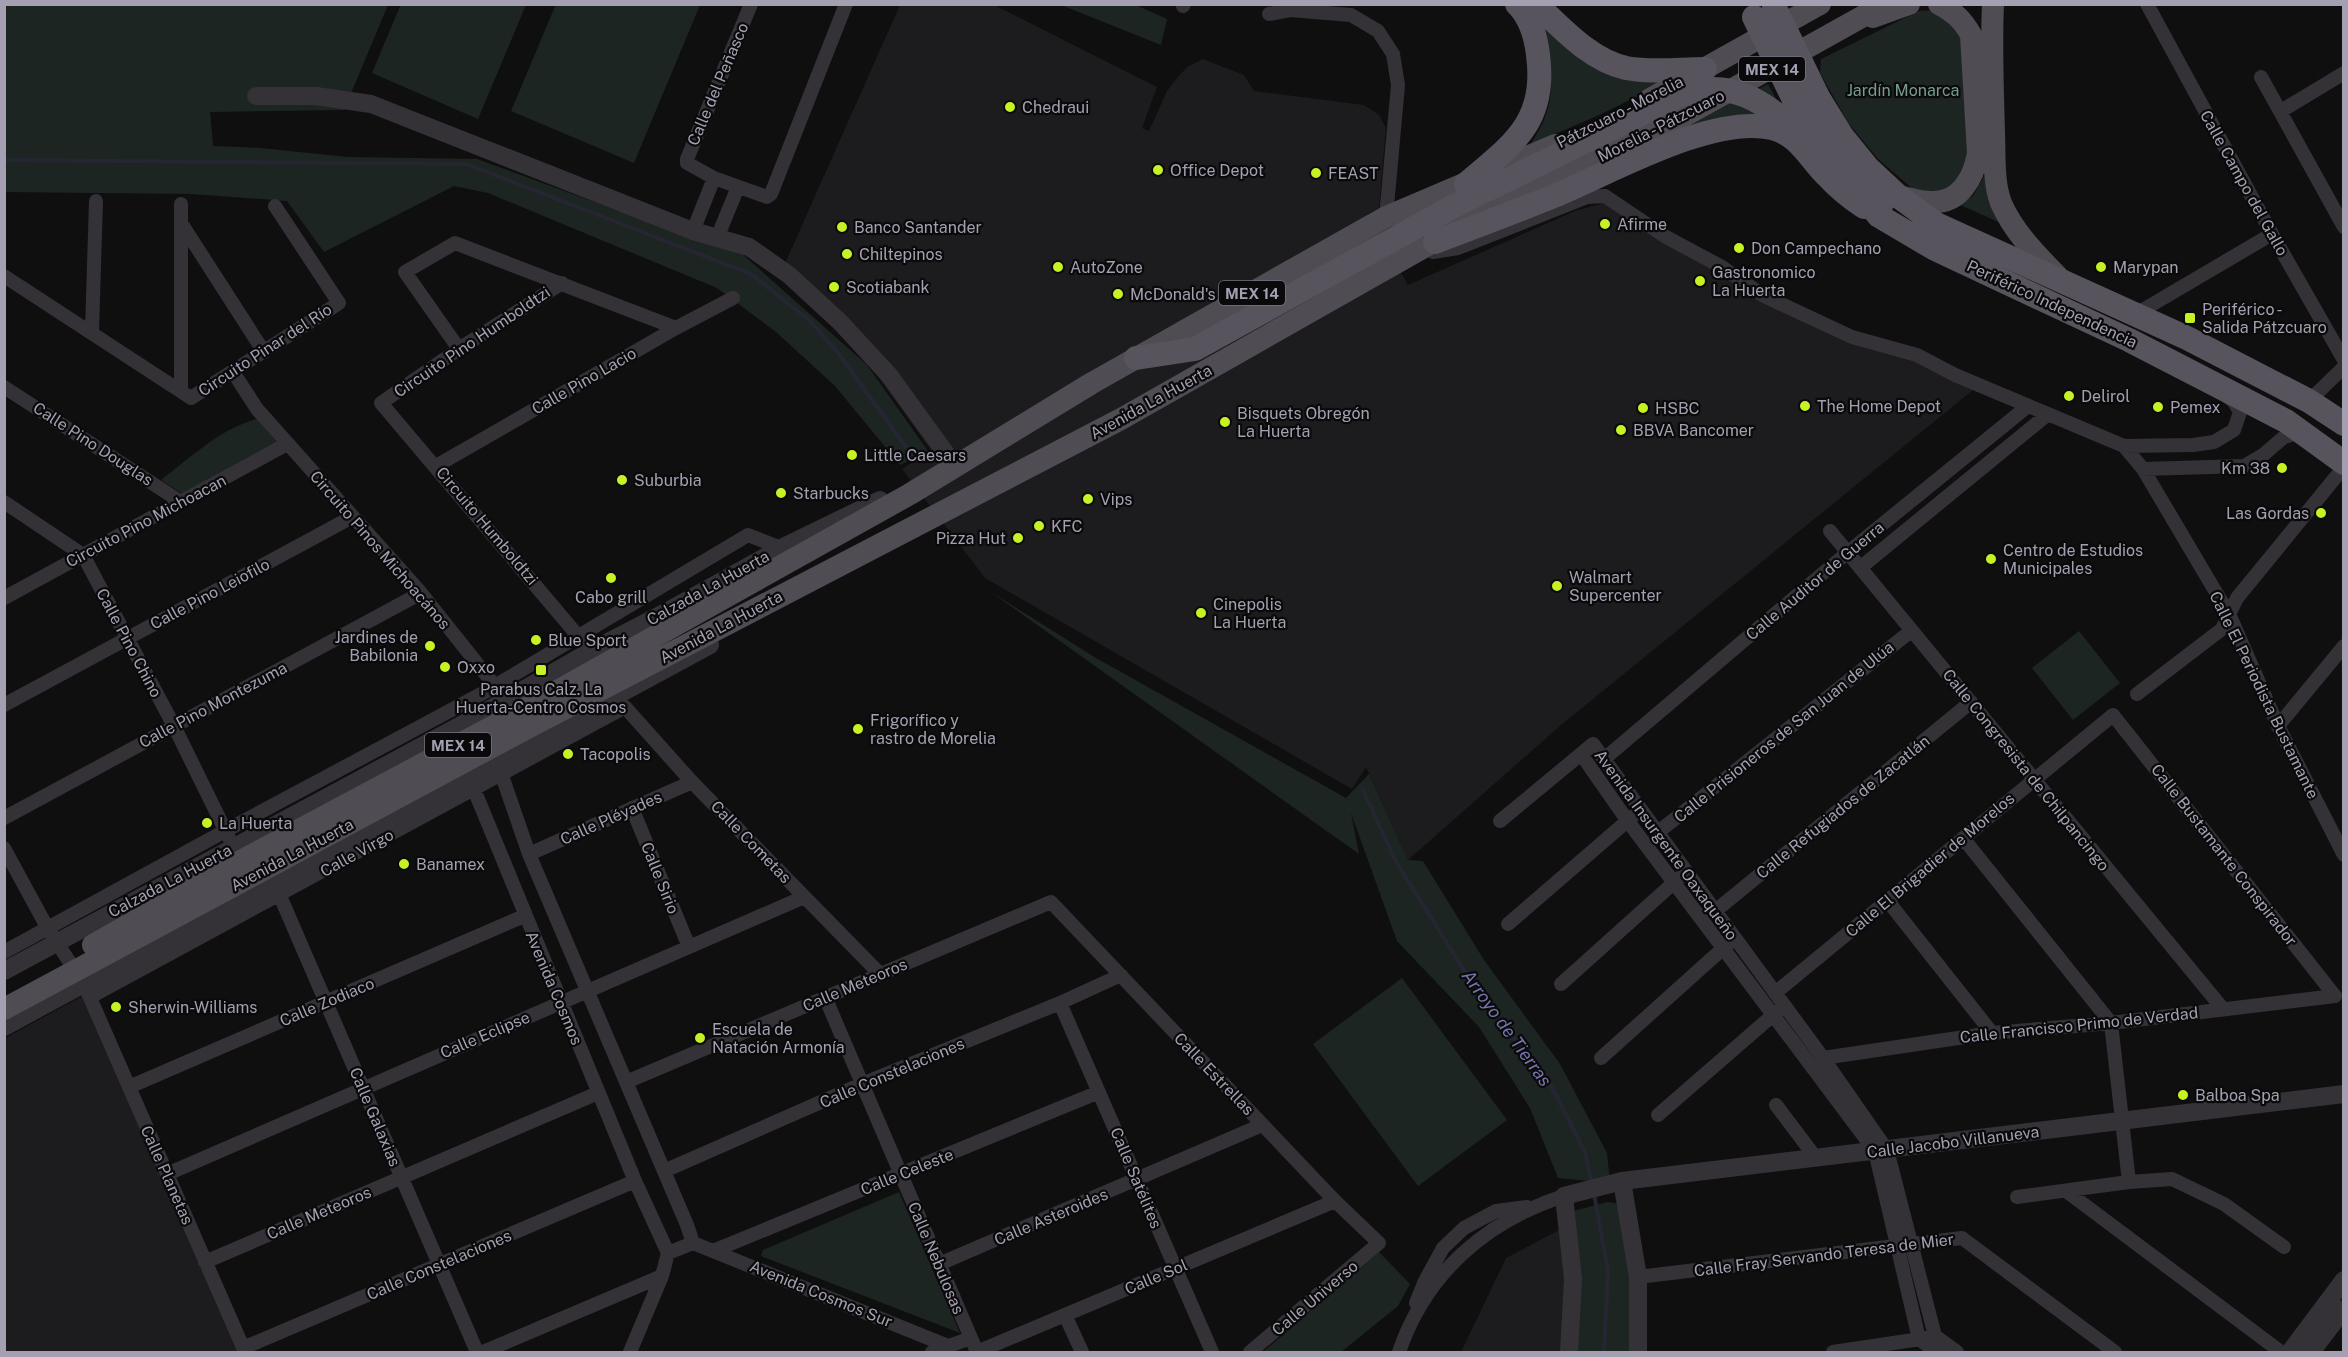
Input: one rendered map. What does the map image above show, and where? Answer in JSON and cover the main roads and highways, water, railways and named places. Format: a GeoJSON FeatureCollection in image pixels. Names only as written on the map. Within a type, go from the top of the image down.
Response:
{"type":"FeatureCollection","features":[{"type":"Feature","properties":{"kind":"highway"},"geometry":{"type":"LineString","coordinates":[[1466,183],[1515,142],[1539,100],[1541,77],[1537,40],[1523,11],[1517,4]]}},
{"type":"Feature","properties":{"kind":"highway"},"geometry":{"type":"LineString","coordinates":[[1536,4],[1581,44],[1603,60],[1625,68],[1647,70],[1705,69]]}},
{"type":"Feature","properties":{"kind":"highway","name":"Periférico Independencia"},"geometry":{"type":"LineString","coordinates":[[1762,8],[1808,102],[1842,136],[1868,168],[1887,204],[1935,249],[2129,340],[2286,421],[2343,465]]}},
{"type":"Feature","properties":{"kind":"highway"},"geometry":{"type":"LineString","coordinates":[[1136,358],[1195,349],[1452,207],[1674,98],[1694,91],[1713,89],[1744,94],[1767,106],[1905,219],[1953,244],[2127,324],[2166,336],[2187,338]]}},
{"type":"Feature","properties":{"kind":"highway"},"geometry":{"type":"LineString","coordinates":[[1435,242],[1553,196],[1695,135],[1724,129],[1772,128],[1791,137],[1806,150],[1825,175],[1852,199],[1887,204]]}},
{"type":"Feature","properties":{"kind":"highway","name":"Periférico Independencia"},"geometry":{"type":"LineString","coordinates":[[1887,204],[2060,279],[2187,338],[2309,401],[2343,424]]}},
{"type":"Feature","properties":{"kind":"main road","name":"Pátzcuaro - Morelia"},"geometry":{"type":"LineString","coordinates":[[1414,206],[1630,110],[1820,4]]}},
{"type":"Feature","properties":{"kind":"main road","name":"Morelia - Pátzcuaro"},"geometry":{"type":"LineString","coordinates":[[1435,242],[1500,204],[1686,115],[1857,22],[1885,4]]}},
{"type":"Feature","properties":{"kind":"main road"},"geometry":{"type":"LineString","coordinates":[[1857,22],[1909,4]]}},
{"type":"Feature","properties":{"kind":"main road"},"geometry":{"type":"LineString","coordinates":[[1887,204],[1932,203],[1947,200],[1968,185],[1975,170],[1978,153],[1971,35],[1965,23],[1953,11],[1939,4]]}},
{"type":"Feature","properties":{"kind":"main road"},"geometry":{"type":"LineString","coordinates":[[1993,4],[1991,45],[1996,177],[2000,201],[2012,224],[2060,279]]}},
{"type":"Feature","properties":{"kind":"main road","name":"Avenida La Huerta"},"geometry":{"type":"LineString","coordinates":[[4,993],[70,963],[274,881],[482,751],[518,713],[910,494],[1136,358],[1386,217],[1414,206]]}},
{"type":"Feature","properties":{"kind":"main road","name":"Avenida La Huerta"},"geometry":{"type":"LineString","coordinates":[[518,713],[874,547],[1121,419],[1435,242]]}},
{"type":"Feature","properties":{"kind":"main road","name":"Avenida La Huerta"},"geometry":{"type":"LineString","coordinates":[[4,1009],[70,963],[238,854],[482,751]]}},
{"type":"Feature","properties":{"kind":"waterway"},"geometry":{"type":"LineString","coordinates":[[4,160],[466,164],[751,274],[810,321],[839,354],[913,457]]}},
{"type":"Feature","properties":{"kind":"waterway","name":"Arroyo de Tierras"},"geometry":{"type":"LineString","coordinates":[[1363,790],[1395,860],[1482,999],[1546,1076],[1585,1152],[1592,1184]]}},
{"type":"Feature","properties":{"kind":"waterway","name":"Arroyo de Tierras"},"geometry":{"type":"LineString","coordinates":[[1594,1194],[1608,1271],[1604,1352]]}},
{"type":"Feature","properties":{"kind":"place","name":"Chedraui"},"geometry":{"type":"Point","coordinates":[1010,107]}},
{"type":"Feature","properties":{"kind":"place","name":"Office Depot"},"geometry":{"type":"Point","coordinates":[1158,170]}},
{"type":"Feature","properties":{"kind":"place","name":"FEAST"},"geometry":{"type":"Point","coordinates":[1316,173]}},
{"type":"Feature","properties":{"kind":"place","name":"Afirme"},"geometry":{"type":"Point","coordinates":[1605,224]}},
{"type":"Feature","properties":{"kind":"place","name":"Banco Santander"},"geometry":{"type":"Point","coordinates":[842,227]}},
{"type":"Feature","properties":{"kind":"place","name":"Don Campechano"},"geometry":{"type":"Point","coordinates":[1739,248]}},
{"type":"Feature","properties":{"kind":"place","name":"Chiltepinos"},"geometry":{"type":"Point","coordinates":[847,254]}},
{"type":"Feature","properties":{"kind":"place","name":"AutoZone"},"geometry":{"type":"Point","coordinates":[1058,267]}},
{"type":"Feature","properties":{"kind":"place","name":"Marypan"},"geometry":{"type":"Point","coordinates":[2101,267]}},
{"type":"Feature","properties":{"kind":"place","name":"Gastronomico La Huerta"},"geometry":{"type":"Point","coordinates":[1700,281]}},
{"type":"Feature","properties":{"kind":"place","name":"Scotiabank"},"geometry":{"type":"Point","coordinates":[834,287]}},
{"type":"Feature","properties":{"kind":"place","name":"McDonald's"},"geometry":{"type":"Point","coordinates":[1118,294]}},
{"type":"Feature","properties":{"kind":"place","name":"Periférico - Salida Pátzcuaro"},"geometry":{"type":"Point","coordinates":[2190,318]}},
{"type":"Feature","properties":{"kind":"place","name":"Delirol"},"geometry":{"type":"Point","coordinates":[2069,396]}},
{"type":"Feature","properties":{"kind":"place","name":"The Home Depot"},"geometry":{"type":"Point","coordinates":[1805,406]}},
{"type":"Feature","properties":{"kind":"place","name":"Pemex"},"geometry":{"type":"Point","coordinates":[2158,407]}},
{"type":"Feature","properties":{"kind":"place","name":"HSBC"},"geometry":{"type":"Point","coordinates":[1643,408]}},
{"type":"Feature","properties":{"kind":"place","name":"Bisquets Obregón La Huerta"},"geometry":{"type":"Point","coordinates":[1225,422]}},
{"type":"Feature","properties":{"kind":"place","name":"BBVA Bancomer"},"geometry":{"type":"Point","coordinates":[1621,430]}},
{"type":"Feature","properties":{"kind":"place","name":"Little Caesars"},"geometry":{"type":"Point","coordinates":[852,455]}},
{"type":"Feature","properties":{"kind":"place","name":"Km 38"},"geometry":{"type":"Point","coordinates":[2282,468]}},
{"type":"Feature","properties":{"kind":"place","name":"Suburbia"},"geometry":{"type":"Point","coordinates":[622,480]}},
{"type":"Feature","properties":{"kind":"place","name":"Starbucks"},"geometry":{"type":"Point","coordinates":[781,493]}},
{"type":"Feature","properties":{"kind":"place","name":"Vips"},"geometry":{"type":"Point","coordinates":[1088,499]}},
{"type":"Feature","properties":{"kind":"place","name":"Las Gordas"},"geometry":{"type":"Point","coordinates":[2321,513]}},
{"type":"Feature","properties":{"kind":"place","name":"KFC"},"geometry":{"type":"Point","coordinates":[1039,526]}},
{"type":"Feature","properties":{"kind":"place","name":"Pizza Hut"},"geometry":{"type":"Point","coordinates":[1018,538]}},
{"type":"Feature","properties":{"kind":"place","name":"Centro de Estudios Municipales"},"geometry":{"type":"Point","coordinates":[1991,559]}},
{"type":"Feature","properties":{"kind":"place","name":"Cabo grill"},"geometry":{"type":"Point","coordinates":[611,578]}},
{"type":"Feature","properties":{"kind":"place","name":"Walmart Supercenter"},"geometry":{"type":"Point","coordinates":[1557,586]}},
{"type":"Feature","properties":{"kind":"place","name":"Cinepolis La Huerta"},"geometry":{"type":"Point","coordinates":[1201,613]}},
{"type":"Feature","properties":{"kind":"place","name":"Blue Sport"},"geometry":{"type":"Point","coordinates":[536,640]}},
{"type":"Feature","properties":{"kind":"place","name":"Jardines de Babilonia"},"geometry":{"type":"Point","coordinates":[430,646]}},
{"type":"Feature","properties":{"kind":"place","name":"Oxxo"},"geometry":{"type":"Point","coordinates":[445,667]}},
{"type":"Feature","properties":{"kind":"place","name":"Parabus Calz. La Huerta-Centro Cosmos"},"geometry":{"type":"Point","coordinates":[541,670]}},
{"type":"Feature","properties":{"kind":"place","name":"Frigorífico y rastro de Morelia"},"geometry":{"type":"Point","coordinates":[858,729]}},
{"type":"Feature","properties":{"kind":"place","name":"Tacopolis"},"geometry":{"type":"Point","coordinates":[568,754]}},
{"type":"Feature","properties":{"kind":"place","name":"La Huerta"},"geometry":{"type":"Point","coordinates":[207,823]}},
{"type":"Feature","properties":{"kind":"place","name":"Banamex"},"geometry":{"type":"Point","coordinates":[404,864]}},
{"type":"Feature","properties":{"kind":"place","name":"Sherwin-Williams"},"geometry":{"type":"Point","coordinates":[116,1007]}},
{"type":"Feature","properties":{"kind":"place","name":"Escuela de Natación Armonía"},"geometry":{"type":"Point","coordinates":[700,1038]}},
{"type":"Feature","properties":{"kind":"place","name":"Balboa Spa"},"geometry":{"type":"Point","coordinates":[2183,1095]}},
{"type":"Feature","properties":{"kind":"park label","name":"Jardín Monarca"},"geometry":{"type":"Point","coordinates":[1903,90]}}]}
